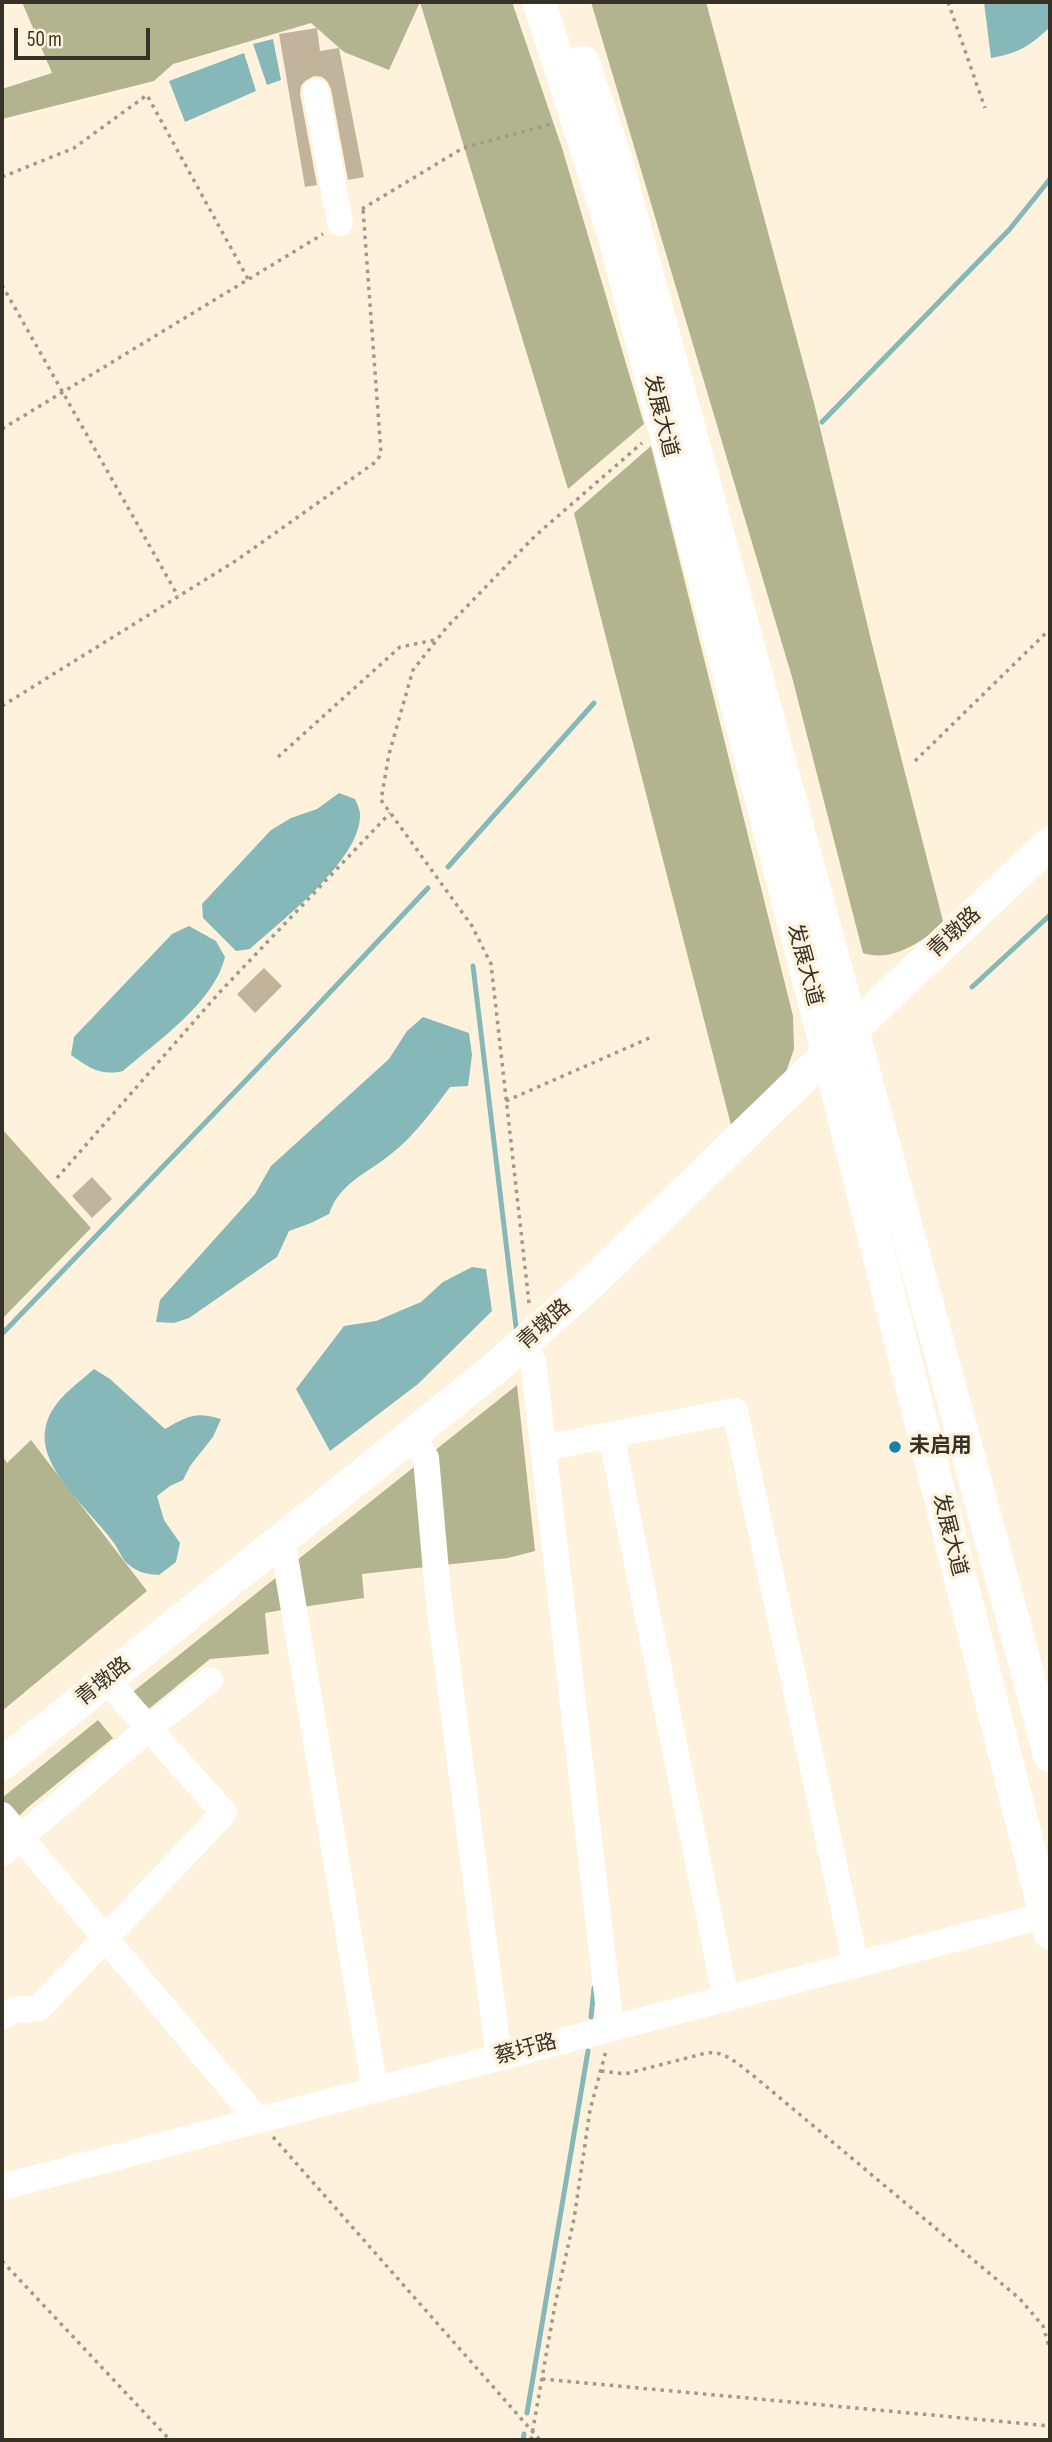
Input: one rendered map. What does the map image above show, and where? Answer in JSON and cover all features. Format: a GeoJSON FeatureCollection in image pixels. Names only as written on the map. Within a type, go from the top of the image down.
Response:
{"type":"FeatureCollection","features":[{"type":"Feature","properties":{"kind":"main road","name":"发展大道"},"geometry":{"type":"LineString","coordinates":[[539,2],[614,236],[662,426],[1050,1756]]}},
{"type":"Feature","properties":{"kind":"main road","name":"发展大道"},"geometry":{"type":"LineString","coordinates":[[562,2],[617,163],[843,1051],[1049,1921]]}},
{"type":"Feature","properties":{"kind":"main road","name":"青墩路"},"geometry":{"type":"LineString","coordinates":[[843,1051],[1050,843]]}},
{"type":"Feature","properties":{"kind":"main road","name":"青墩路"},"geometry":{"type":"LineString","coordinates":[[284,1550],[422,1451],[532,1348],[592,1282],[843,1051],[1050,873]]}},
{"type":"Feature","properties":{"kind":"main road","name":"青墩路"},"geometry":{"type":"LineString","coordinates":[[2,1764],[112,1687],[284,1550],[499,1365],[532,1348]]}},
{"type":"Feature","properties":{"kind":"main road","name":"青墩路"},"geometry":{"type":"LineString","coordinates":[[2,1787],[112,1687]]}},
{"type":"Feature","properties":{"kind":"street"},"geometry":{"type":"LineString","coordinates":[[316,92],[340,223]]}},
{"type":"Feature","properties":{"kind":"street"},"geometry":{"type":"LineString","coordinates":[[532,1348],[611,2028]]}},
{"type":"Feature","properties":{"kind":"street"},"geometry":{"type":"LineString","coordinates":[[543,1448],[735,1411],[856,1965]]}},
{"type":"Feature","properties":{"kind":"street"},"geometry":{"type":"LineString","coordinates":[[611,1435],[726,1998]]}},
{"type":"Feature","properties":{"kind":"street"},"geometry":{"type":"LineString","coordinates":[[422,1451],[426,1458],[438,1594],[499,2057]]}},
{"type":"Feature","properties":{"kind":"street"},"geometry":{"type":"LineString","coordinates":[[284,1550],[375,2090]]}},
{"type":"Feature","properties":{"kind":"street"},"geometry":{"type":"LineString","coordinates":[[11,1845],[210,1680]]}},
{"type":"Feature","properties":{"kind":"street"},"geometry":{"type":"LineString","coordinates":[[2,2017],[14,2010],[39,2008],[224,1813],[112,1687]]}},
{"type":"Feature","properties":{"kind":"street"},"geometry":{"type":"LineString","coordinates":[[2,1815],[11,1845],[105,1940],[258,2120]]}},
{"type":"Feature","properties":{"kind":"street","name":"蔡圩路"},"geometry":{"type":"LineString","coordinates":[[2,2187],[726,1998],[1049,1921]]}},
{"type":"Feature","properties":{"kind":"path"},"geometry":{"type":"LineString","coordinates":[[948,2],[985,108]]}},
{"type":"Feature","properties":{"kind":"path"},"geometry":{"type":"LineString","coordinates":[[2,177],[74,148],[147,95],[248,279]]}},
{"type":"Feature","properties":{"kind":"path"},"geometry":{"type":"LineString","coordinates":[[2,429],[463,148],[577,117]]}},
{"type":"Feature","properties":{"kind":"path"},"geometry":{"type":"LineString","coordinates":[[2,706],[237,560],[377,461],[382,453],[363,209]]}},
{"type":"Feature","properties":{"kind":"path"},"geometry":{"type":"LineString","coordinates":[[2,285],[178,596]]}},
{"type":"Feature","properties":{"kind":"path"},"geometry":{"type":"LineString","coordinates":[[532,1348],[491,964],[472,926],[381,800],[388,754],[413,670],[437,639],[536,536],[662,426]]}},
{"type":"Feature","properties":{"kind":"path"},"geometry":{"type":"LineString","coordinates":[[915,761],[1050,629]]}},
{"type":"Feature","properties":{"kind":"path"},"geometry":{"type":"LineString","coordinates":[[278,757],[400,647],[437,639]]}},
{"type":"Feature","properties":{"kind":"path"},"geometry":{"type":"LineString","coordinates":[[57,1178],[218,994],[390,813]]}},
{"type":"Feature","properties":{"kind":"path"},"geometry":{"type":"LineString","coordinates":[[506,1101],[654,1036]]}},
{"type":"Feature","properties":{"kind":"path"},"geometry":{"type":"LineString","coordinates":[[531,2440],[555,2305],[574,2219],[590,2110],[611,2028]]}},
{"type":"Feature","properties":{"kind":"path"},"geometry":{"type":"LineString","coordinates":[[601,2071],[625,2074],[706,2053],[725,2055],[755,2077],[1020,2299],[1043,2326],[1050,2350]]}},
{"type":"Feature","properties":{"kind":"path"},"geometry":{"type":"LineString","coordinates":[[258,2120],[540,2440]]}},
{"type":"Feature","properties":{"kind":"path"},"geometry":{"type":"LineString","coordinates":[[2,2261],[170,2440]]}},
{"type":"Feature","properties":{"kind":"path"},"geometry":{"type":"LineString","coordinates":[[542,2379],[1050,2426]]}},
{"type":"Feature","properties":{"kind":"green space"},"geometry":{"type":"Polygon","coordinates":[[[22,2],[420,2],[389,70],[344,52],[311,23],[173,64],[154,81],[2,119],[2,89],[52,73],[22,2]]]}},
{"type":"Feature","properties":{"kind":"green space"},"geometry":{"type":"Polygon","coordinates":[[[420,2],[512,2],[562,148],[644,424],[568,489],[420,2]]]}},
{"type":"Feature","properties":{"kind":"green space"},"geometry":{"type":"Polygon","coordinates":[[[591,2],[706,2],[814,403],[944,925],[916,944],[896,953],[863,953],[792,677],[591,2]]]}},
{"type":"Feature","properties":{"kind":"green space"},"geometry":{"type":"Polygon","coordinates":[[[651,446],[793,1016],[794,1049],[785,1075],[731,1125],[574,513],[651,446]]]}},
{"type":"Feature","properties":{"kind":"green space"},"geometry":{"type":"Polygon","coordinates":[[[2,1129],[91,1228],[2,1319],[2,1129]]]}},
{"type":"Feature","properties":{"kind":"green space"},"geometry":{"type":"Polygon","coordinates":[[[517,1385],[535,1551],[508,1558],[362,1574],[364,1598],[302,1607],[296,1561],[517,1385]]]}},
{"type":"Feature","properties":{"kind":"green space"},"geometry":{"type":"Polygon","coordinates":[[[31,1440],[147,1591],[2,1711],[2,1455],[7,1463],[31,1440]]]}},
{"type":"Feature","properties":{"kind":"green space"},"geometry":{"type":"Polygon","coordinates":[[[283,1572],[288,1609],[265,1613],[269,1654],[210,1659],[145,1712],[129,1695],[283,1572]]]}},
{"type":"Feature","properties":{"kind":"green space"},"geometry":{"type":"Polygon","coordinates":[[[98,1720],[113,1738],[27,1808],[2,1833],[2,1798],[98,1720]]]}},
{"type":"Feature","properties":{"kind":"water"},"geometry":{"type":"Polygon","coordinates":[[[984,2],[1050,2],[1050,27],[1024,48],[991,58],[984,2]]]}},
{"type":"Feature","properties":{"kind":"water"},"geometry":{"type":"Polygon","coordinates":[[[273,39],[281,80],[267,85],[253,44],[273,39]]]}},
{"type":"Feature","properties":{"kind":"water"},"geometry":{"type":"Polygon","coordinates":[[[244,53],[256,91],[185,122],[169,81],[244,53]]]}},
{"type":"Feature","properties":{"kind":"water"},"geometry":{"type":"Polygon","coordinates":[[[339,793],[355,799],[360,812],[357,832],[348,850],[317,888],[281,922],[250,949],[236,951],[203,918],[202,904],[271,830],[291,818],[317,809],[339,793]]]}},
{"type":"Feature","properties":{"kind":"water"},"geometry":{"type":"Polygon","coordinates":[[[189,926],[216,941],[225,957],[219,974],[197,1005],[123,1071],[96,1070],[71,1055],[74,1037],[172,934],[189,926]]]}},
{"type":"Feature","properties":{"kind":"water"},"geometry":{"type":"Polygon","coordinates":[[[423,1017],[469,1033],[472,1055],[468,1086],[450,1087],[408,1139],[347,1186],[329,1214],[289,1231],[277,1257],[189,1318],[174,1323],[156,1322],[160,1300],[255,1194],[271,1166],[389,1059],[407,1031],[423,1017]]]}},
{"type":"Feature","properties":{"kind":"water"},"geometry":{"type":"Polygon","coordinates":[[[472,1267],[486,1269],[492,1311],[418,1384],[330,1451],[296,1389],[344,1326],[376,1321],[421,1302],[443,1282],[472,1267]]]}},
{"type":"Feature","properties":{"kind":"water"},"geometry":{"type":"Polygon","coordinates":[[[94,1369],[110,1379],[165,1429],[192,1416],[205,1415],[221,1419],[213,1437],[190,1466],[183,1480],[157,1496],[164,1520],[180,1543],[176,1562],[159,1575],[147,1574],[133,1568],[122,1558],[105,1531],[59,1476],[45,1446],[47,1421],[57,1403],[94,1369]]]}},
{"type":"Feature","properties":{"kind":"building"},"geometry":{"type":"Polygon","coordinates":[[[317,28],[320,51],[339,48],[364,177],[348,180],[331,89],[322,77],[314,76],[301,86],[300,94],[317,185],[305,187],[279,34],[317,28]]]}},
{"type":"Feature","properties":{"kind":"building"},"geometry":{"type":"Polygon","coordinates":[[[264,968],[282,986],[255,1013],[237,994],[264,968]]]}},
{"type":"Feature","properties":{"kind":"building"},"geometry":{"type":"Polygon","coordinates":[[[92,1177],[112,1199],[92,1218],[72,1196],[92,1177]]]}},
{"type":"Feature","properties":{"kind":"waterway"},"geometry":{"type":"LineString","coordinates":[[822,422],[1009,230],[1050,179]]}},
{"type":"Feature","properties":{"kind":"waterway"},"geometry":{"type":"LineString","coordinates":[[448,867],[594,703]]}},
{"type":"Feature","properties":{"kind":"waterway"},"geometry":{"type":"LineString","coordinates":[[2,1334],[428,888]]}},
{"type":"Feature","properties":{"kind":"waterway"},"geometry":{"type":"LineString","coordinates":[[972,987],[1050,915]]}},
{"type":"Feature","properties":{"kind":"waterway"},"geometry":{"type":"LineString","coordinates":[[473,966],[517,1335]]}},
{"type":"Feature","properties":{"kind":"waterway"},"geometry":{"type":"LineString","coordinates":[[591,2017],[594,1988]]}},
{"type":"Feature","properties":{"kind":"waterway"},"geometry":{"type":"LineString","coordinates":[[527,2413],[588,2051]]}},
{"type":"Feature","properties":{"kind":"waterway"},"geometry":{"type":"LineString","coordinates":[[523,2440],[524,2434]]}},
{"type":"Feature","properties":{"kind":"place","name":"未启用"},"geometry":{"type":"Point","coordinates":[895,1447]}}]}
